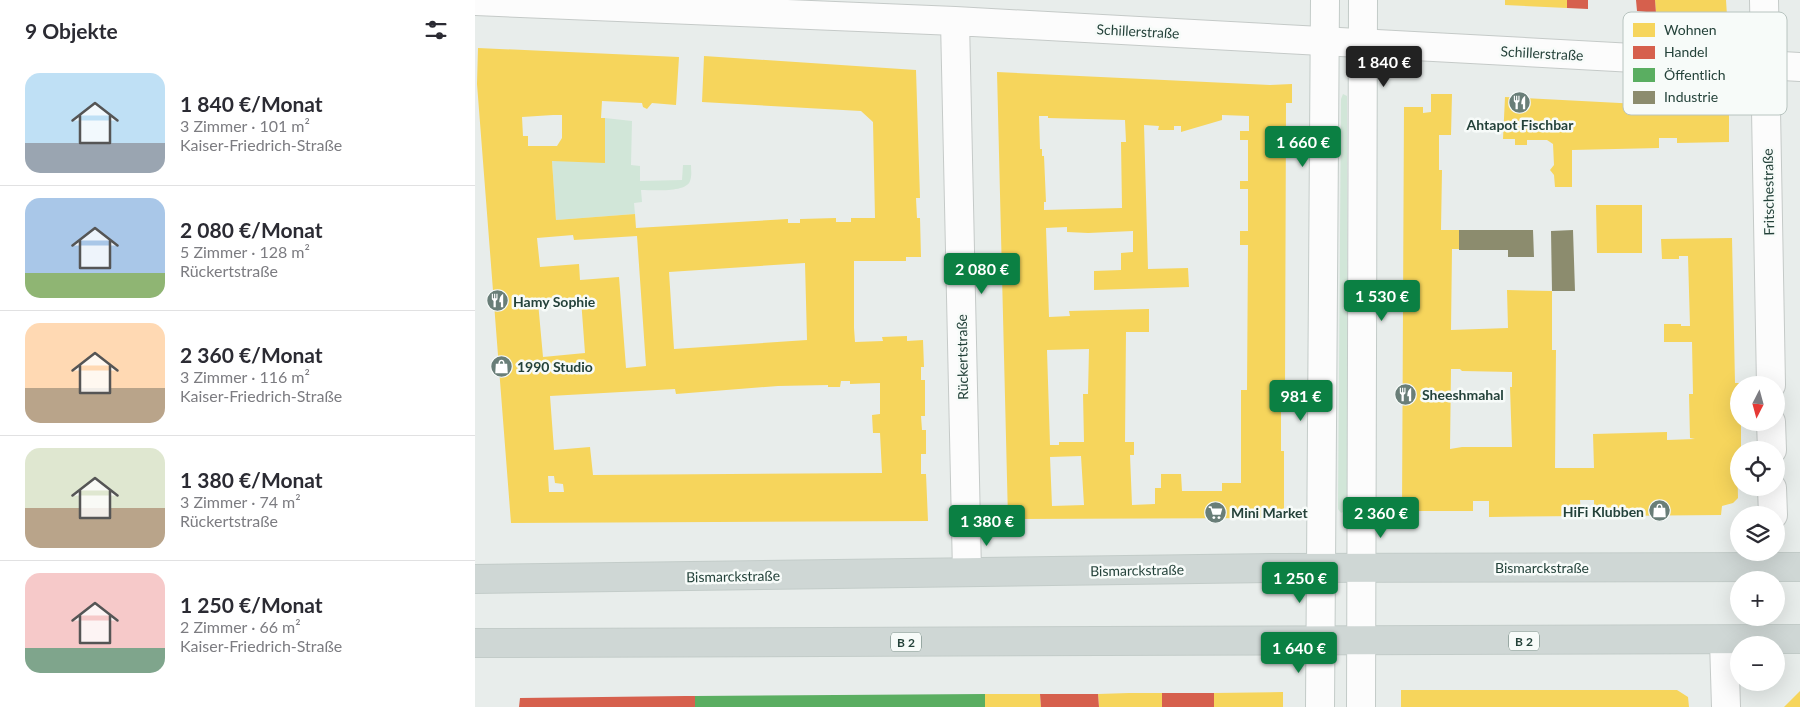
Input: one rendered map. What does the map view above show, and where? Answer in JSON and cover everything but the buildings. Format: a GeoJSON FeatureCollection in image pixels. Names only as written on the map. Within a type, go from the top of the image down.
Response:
{"type":"FeatureCollection","features":[{"type":"Feature","properties":{"kind":"main road","name":"Bismarckstraße"},"geometry":{"type":"LineString","coordinates":[[475,579],[1783,562]]}},
{"type":"Feature","properties":{"kind":"main road","name":"B 2"},"geometry":{"type":"LineString","coordinates":[[475,643],[1800,639]]}},
{"type":"Feature","properties":{"kind":"street"},"geometry":{"type":"LineString","coordinates":[[1320,707],[1325,0]]}},
{"type":"Feature","properties":{"kind":"street"},"geometry":{"type":"LineString","coordinates":[[1361,707],[1363,0]]}},
{"type":"Feature","properties":{"kind":"street","name":"Schillerstraße"},"geometry":{"type":"LineString","coordinates":[[475,1],[955,21],[1623,58]]}},
{"type":"Feature","properties":{"kind":"street","name":"Rückertstraße"},"geometry":{"type":"LineString","coordinates":[[955,21],[967,572]]}},
{"type":"Feature","properties":{"kind":"street","name":"Schillerstraße"},"geometry":{"type":"LineString","coordinates":[[1787,67],[1800,68]]}},
{"type":"Feature","properties":{"kind":"street","name":"Fritschestraße"},"geometry":{"type":"LineString","coordinates":[[1767,115],[1771,376]]}},
{"type":"Feature","properties":{"kind":"street"},"geometry":{"type":"LineString","coordinates":[[1724,640],[1726,707]]}},
{"type":"Feature","properties":{"kind":"green space"},"geometry":{"type":"Polygon","coordinates":[[[1343,94],[1347,96],[1347,510],[1341,513],[1338,509],[1341,99],[1343,94]]]}},
{"type":"Feature","properties":{"kind":"green space"},"geometry":{"type":"Polygon","coordinates":[[[605,118],[632,121],[631,165],[640,166],[640,181],[682,180],[683,165],[691,165],[690,181],[687,185],[676,189],[641,190],[642,202],[634,203],[635,214],[556,220],[552,161],[605,118]]]}},
{"type":"Feature","properties":{"kind":"place","name":"Ahtapot Fischbar"},"geometry":{"type":"Point","coordinates":[1520,102]}},
{"type":"Feature","properties":{"kind":"place","name":"Hamy Sophie"},"geometry":{"type":"Point","coordinates":[497,301]}},
{"type":"Feature","properties":{"kind":"place","name":"1990 Studio"},"geometry":{"type":"Point","coordinates":[501,366]}},
{"type":"Feature","properties":{"kind":"place","name":"Sheeshmahal"},"geometry":{"type":"Point","coordinates":[1406,394]}},
{"type":"Feature","properties":{"kind":"place","name":"HiFi Klubben"},"geometry":{"type":"Point","coordinates":[1660,511]}},
{"type":"Feature","properties":{"kind":"place","name":"Mini Market"},"geometry":{"type":"Point","coordinates":[1215,512]}}]}
